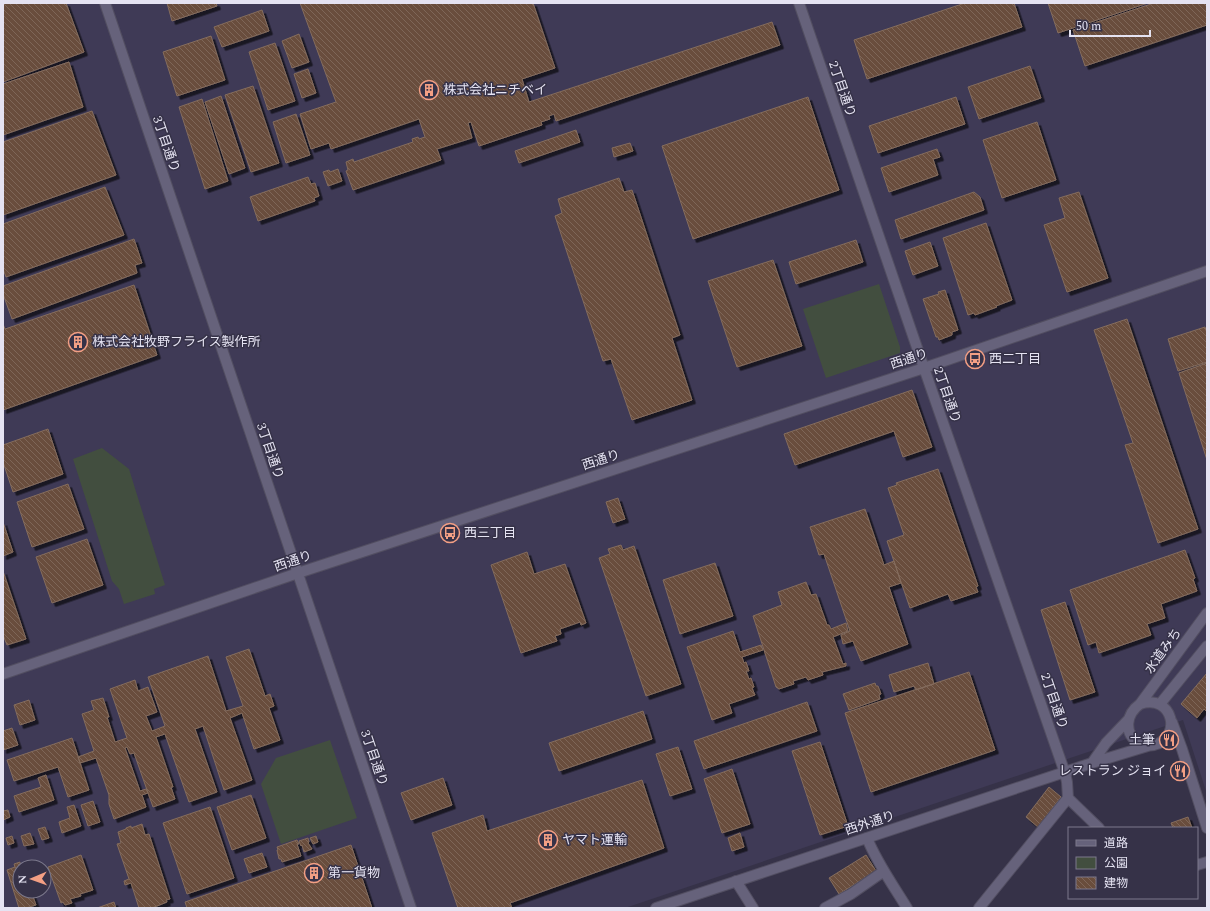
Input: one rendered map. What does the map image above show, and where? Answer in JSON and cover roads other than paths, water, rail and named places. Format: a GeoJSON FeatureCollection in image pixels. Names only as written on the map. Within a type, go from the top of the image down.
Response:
{"type":"FeatureCollection","features":[{"type":"Feature","properties":{"kind":"street","name":"3丁目通り"},"geometry":{"type":"LineString","coordinates":[[105,3],[411,908]]}},
{"type":"Feature","properties":{"kind":"street","name":"2丁目通り"},"geometry":{"type":"LineString","coordinates":[[799,3],[1065,773],[1068,782],[1068,798]]}},
{"type":"Feature","properties":{"kind":"street","name":"西通り"},"geometry":{"type":"LineString","coordinates":[[3,674],[298,573],[924,368],[1207,271]]}},
{"type":"Feature","properties":{"kind":"street","name":"水道みち"},"geometry":{"type":"LineString","coordinates":[[1140,704],[1207,613]]}},
{"type":"Feature","properties":{"kind":"street"},"geometry":{"type":"LineString","coordinates":[[1160,704],[1207,646]]}},
{"type":"Feature","properties":{"kind":"street"},"geometry":{"type":"LineString","coordinates":[[1092,763],[1106,743],[1128,719],[1134,708],[1146,702],[1160,704],[1168,711],[1182,749],[1207,828]]}},
{"type":"Feature","properties":{"kind":"street"},"geometry":{"type":"LineString","coordinates":[[1128,719],[1128,726],[1133,738],[1144,745],[1151,746],[1165,740],[1171,728],[1171,720]]}},
{"type":"Feature","properties":{"kind":"street"},"geometry":{"type":"LineString","coordinates":[[1165,740],[1182,749]]}},
{"type":"Feature","properties":{"kind":"street","name":"西外通り"},"geometry":{"type":"LineString","coordinates":[[656,908],[736,880],[1092,763],[1151,746]]}},
{"type":"Feature","properties":{"kind":"street"},"geometry":{"type":"LineString","coordinates":[[979,908],[1068,798],[1098,827]]}},
{"type":"Feature","properties":{"kind":"street"},"geometry":{"type":"LineString","coordinates":[[867,838],[884,872],[907,908]]}},
{"type":"Feature","properties":{"kind":"street"},"geometry":{"type":"LineString","coordinates":[[825,908],[851,894],[884,872]]}},
{"type":"Feature","properties":{"kind":"street"},"geometry":{"type":"LineString","coordinates":[[736,880],[753,908]]}},
{"type":"Feature","properties":{"kind":"place","name":"株式会社ニチベイ"},"geometry":{"type":"Point","coordinates":[429,90]}},
{"type":"Feature","properties":{"kind":"place","name":"株式会社牧野フライス製作所"},"geometry":{"type":"Point","coordinates":[78,342]}},
{"type":"Feature","properties":{"kind":"place","name":"西二丁目"},"geometry":{"type":"Point","coordinates":[975,359]}},
{"type":"Feature","properties":{"kind":"place","name":"西三丁目"},"geometry":{"type":"Point","coordinates":[450,533]}},
{"type":"Feature","properties":{"kind":"place","name":"土筆"},"geometry":{"type":"Point","coordinates":[1169,740]}},
{"type":"Feature","properties":{"kind":"place","name":"レストラン ジョイ"},"geometry":{"type":"Point","coordinates":[1180,771]}},
{"type":"Feature","properties":{"kind":"place","name":"ヤマト運輸"},"geometry":{"type":"Point","coordinates":[548,840]}},
{"type":"Feature","properties":{"kind":"place","name":"第一貨物"},"geometry":{"type":"Point","coordinates":[314,873]}}]}
